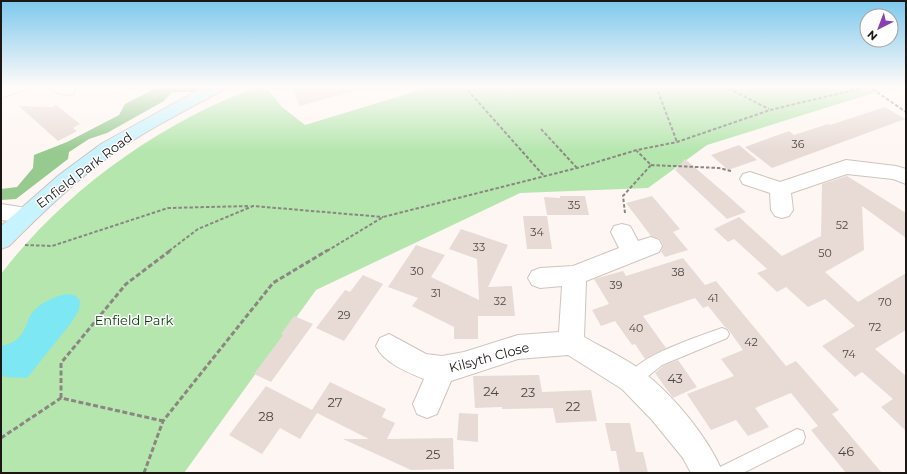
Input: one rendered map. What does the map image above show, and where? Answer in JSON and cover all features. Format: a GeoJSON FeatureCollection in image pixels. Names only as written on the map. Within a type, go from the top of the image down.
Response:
{"type":"FeatureCollection","features":[{"type":"Feature","properties":{"kind":"street","name":"Enfield Park Road"},"geometry":{"type":"LineString","coordinates":[[1,240],[26,214],[107,149],[144,125],[176,108]]}},
{"type":"Feature","properties":{"kind":"street"},"geometry":{"type":"LineString","coordinates":[[750,180],[780,189],[846,167],[902,170]]}},
{"type":"Feature","properties":{"kind":"street"},"geometry":{"type":"LineString","coordinates":[[780,189],[782,210]]}},
{"type":"Feature","properties":{"kind":"street"},"geometry":{"type":"LineString","coordinates":[[1,212],[26,214]]}},
{"type":"Feature","properties":{"kind":"street"},"geometry":{"type":"LineString","coordinates":[[540,278],[574,276],[635,243]]}},
{"type":"Feature","properties":{"kind":"street"},"geometry":{"type":"LineString","coordinates":[[574,276],[571,343],[632,380],[662,410],[692,448],[708,473]]}},
{"type":"Feature","properties":{"kind":"street","name":"Kilsyth Close"},"geometry":{"type":"LineString","coordinates":[[389,346],[422,366],[442,369],[472,362],[502,351],[535,344],[571,343]]}},
{"type":"Feature","properties":{"kind":"street"},"geometry":{"type":"LineString","coordinates":[[427,404],[442,369]]}},
{"type":"Feature","properties":{"kind":"lane"},"geometry":{"type":"LineString","coordinates":[[632,380],[657,360],[722,334]]}},
{"type":"Feature","properties":{"kind":"lane"},"geometry":{"type":"LineString","coordinates":[[726,473],[797,437]]}},
{"type":"Feature","properties":{"kind":"path"},"geometry":{"type":"LineString","coordinates":[[484,108],[544,176]]}},
{"type":"Feature","properties":{"kind":"path"},"geometry":{"type":"LineString","coordinates":[[664,108],[677,142]]}},
{"type":"Feature","properties":{"kind":"path"},"geometry":{"type":"LineString","coordinates":[[766,108],[770,110]]}},
{"type":"Feature","properties":{"kind":"path"},"geometry":{"type":"LineString","coordinates":[[144,473],[163,421],[273,283],[383,217],[577,168],[637,150],[677,142],[778,108]]}},
{"type":"Feature","properties":{"kind":"path"},"geometry":{"type":"LineString","coordinates":[[541,129],[577,168]]}},
{"type":"Feature","properties":{"kind":"path"},"geometry":{"type":"LineString","coordinates":[[637,150],[651,165],[719,168],[738,173],[750,180]]}},
{"type":"Feature","properties":{"kind":"path"},"geometry":{"type":"LineString","coordinates":[[635,243],[627,226],[623,196],[651,165]]}},
{"type":"Feature","properties":{"kind":"path"},"geometry":{"type":"LineString","coordinates":[[24,245],[52,246],[168,208],[253,206],[383,217]]}},
{"type":"Feature","properties":{"kind":"path"},"geometry":{"type":"LineString","coordinates":[[61,398],[61,363],[126,284],[198,229],[253,206]]}},
{"type":"Feature","properties":{"kind":"path"},"geometry":{"type":"LineString","coordinates":[[1,438],[61,398],[163,421]]}},
{"type":"Feature","properties":{"kind":"green space"},"geometry":{"type":"Polygon","coordinates":[[[123,108],[151,108],[107,133],[89,139],[69,152],[68,159],[16,199],[1,200],[1,189],[17,187],[33,168],[34,155],[67,142],[119,115],[123,108]]]}},
{"type":"Feature","properties":{"kind":"green space","name":"Enfield Park"},"geometry":{"type":"Polygon","coordinates":[[[208,108],[283,108],[305,125],[360,108],[825,108],[707,145],[648,188],[520,193],[316,290],[184,473],[1,473],[1,274],[26,244],[54,215],[85,187],[152,138],[208,108]]]}},
{"type":"Feature","properties":{"kind":"water"},"geometry":{"type":"Polygon","coordinates":[[[66,294],[75,295],[80,301],[79,310],[71,323],[27,378],[4,377],[1,372],[2,346],[19,338],[30,316],[37,308],[51,299],[66,294]]]}},
{"type":"Feature","properties":{"kind":"building"},"geometry":{"type":"Polygon","coordinates":[[[21,108],[60,108],[80,124],[73,128],[77,131],[58,141],[21,108]]]}},
{"type":"Feature","properties":{"kind":"building"},"geometry":{"type":"Polygon","coordinates":[[[882,108],[887,108],[905,119],[772,168],[745,147],[789,131],[794,135],[828,124],[830,125],[882,108]]]}},
{"type":"Feature","properties":{"kind":"building"},"geometry":{"type":"Polygon","coordinates":[[[739,145],[757,160],[728,170],[711,155],[739,145]]]}},
{"type":"Feature","properties":{"kind":"building"},"geometry":{"type":"Polygon","coordinates":[[[685,159],[746,212],[727,219],[675,170],[685,159]]]}},
{"type":"Feature","properties":{"kind":"building"},"geometry":{"type":"Polygon","coordinates":[[[847,176],[906,213],[906,238],[862,206],[864,250],[825,272],[858,302],[906,273],[906,330],[875,349],[906,376],[906,431],[881,407],[893,399],[862,372],[855,377],[822,346],[855,326],[825,299],[808,307],[786,287],[777,292],[757,273],[767,269],[734,239],[728,242],[714,229],[739,217],[782,256],[821,236],[822,184],[847,176]]]}},
{"type":"Feature","properties":{"kind":"building"},"geometry":{"type":"Polygon","coordinates":[[[560,196],[585,196],[589,215],[547,215],[544,197],[560,198],[560,196]]]}},
{"type":"Feature","properties":{"kind":"building"},"geometry":{"type":"Polygon","coordinates":[[[652,196],[680,229],[673,232],[688,250],[665,257],[661,252],[663,245],[660,239],[651,236],[626,203],[652,196]]]}},
{"type":"Feature","properties":{"kind":"building"},"geometry":{"type":"Polygon","coordinates":[[[523,216],[547,216],[552,249],[527,249],[523,216]]]}},
{"type":"Feature","properties":{"kind":"building"},"geometry":{"type":"Polygon","coordinates":[[[461,229],[508,245],[488,287],[512,286],[515,316],[478,316],[478,339],[454,339],[454,327],[412,306],[418,298],[388,287],[416,245],[445,255],[431,277],[479,300],[477,259],[449,249],[461,229]]]}},
{"type":"Feature","properties":{"kind":"building"},"geometry":{"type":"Polygon","coordinates":[[[683,258],[705,285],[716,281],[786,366],[796,361],[839,410],[832,414],[882,473],[846,473],[811,430],[818,426],[791,393],[755,408],[769,427],[748,436],[736,420],[711,430],[687,394],[734,376],[721,359],[743,350],[728,329],[708,306],[703,308],[695,298],[643,316],[666,348],[645,359],[635,344],[632,345],[615,321],[601,326],[592,310],[609,304],[594,279],[623,271],[626,276],[683,258]]]}},
{"type":"Feature","properties":{"kind":"building"},"geometry":{"type":"Polygon","coordinates":[[[363,275],[383,284],[344,341],[316,328],[345,290],[350,292],[363,275]]]}},
{"type":"Feature","properties":{"kind":"building"},"geometry":{"type":"Polygon","coordinates":[[[294,316],[313,324],[271,382],[254,374],[283,335],[281,334],[294,316]]]}},
{"type":"Feature","properties":{"kind":"building"},"geometry":{"type":"Polygon","coordinates":[[[678,360],[697,387],[673,398],[655,373],[663,366],[678,360]]]}},
{"type":"Feature","properties":{"kind":"building"},"geometry":{"type":"Polygon","coordinates":[[[539,375],[542,392],[591,390],[597,421],[556,423],[553,408],[475,408],[473,376],[539,375]]]}},
{"type":"Feature","properties":{"kind":"building"},"geometry":{"type":"Polygon","coordinates":[[[330,382],[386,409],[382,417],[395,423],[387,439],[453,438],[454,469],[411,470],[343,439],[369,439],[317,413],[300,439],[280,428],[262,454],[229,435],[266,386],[312,410],[330,382]]]}},
{"type":"Feature","properties":{"kind":"building"},"geometry":{"type":"Polygon","coordinates":[[[459,413],[478,414],[478,442],[457,440],[459,413]]]}},
{"type":"Feature","properties":{"kind":"building"},"geometry":{"type":"Polygon","coordinates":[[[605,423],[630,423],[636,452],[643,452],[648,473],[620,473],[616,451],[611,451],[605,423]]]}}]}
